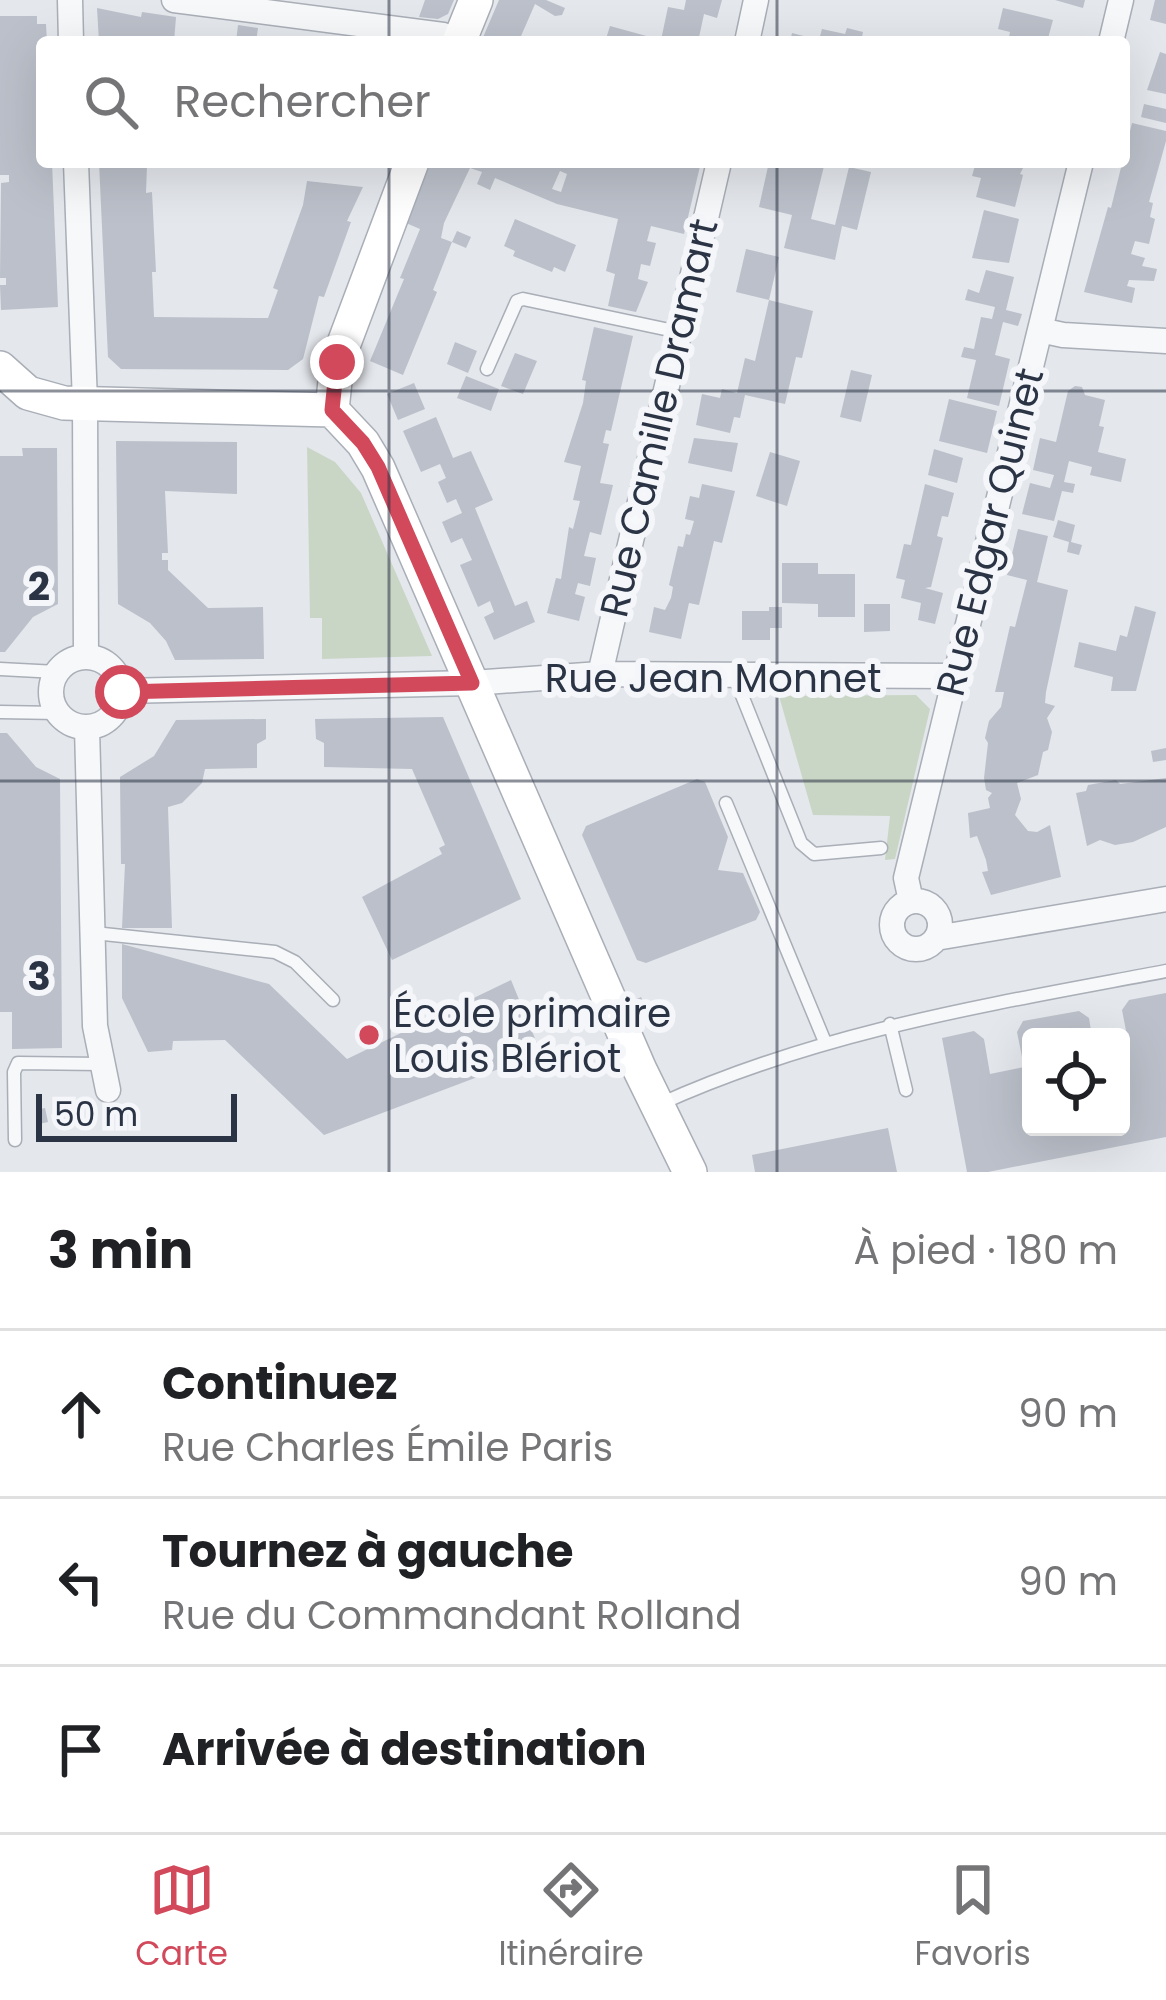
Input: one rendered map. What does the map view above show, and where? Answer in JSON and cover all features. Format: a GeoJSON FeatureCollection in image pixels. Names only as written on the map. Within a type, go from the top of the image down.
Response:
{"type":"FeatureCollection","features":[{"type":"Feature","properties":{"kind":"street"},"geometry":{"type":"LineString","coordinates":[[70,0],[71,36]]}},
{"type":"Feature","properties":{"kind":"street"},"geometry":{"type":"LineString","coordinates":[[174,0],[445,36]]}},
{"type":"Feature","properties":{"kind":"street"},"geometry":{"type":"LineString","coordinates":[[461,36],[476,0]]}},
{"type":"Feature","properties":{"kind":"street"},"geometry":{"type":"LineString","coordinates":[[748,36],[756,0]]}},
{"type":"Feature","properties":{"kind":"street"},"geometry":{"type":"LineString","coordinates":[[1112,36],[1121,0]]}},
{"type":"Feature","properties":{"kind":"street"},"geometry":{"type":"LineString","coordinates":[[76,168],[85,403],[86,657]]}},
{"type":"Feature","properties":{"kind":"street"},"geometry":{"type":"LineString","coordinates":[[332,410],[337,362],[410,168]]}},
{"type":"Feature","properties":{"kind":"street","name":"Rue Camille Dramart"},"geometry":{"type":"LineString","coordinates":[[601,674],[717,168]]}},
{"type":"Feature","properties":{"kind":"street","name":"Rue Edgar Quinet"},"geometry":{"type":"LineString","coordinates":[[936,938],[930,945],[912,949],[896,939],[892,920],[911,901],[906,878],[1080,168]]}},
{"type":"Feature","properties":{"kind":"street"},"geometry":{"type":"LineString","coordinates":[[1040,329],[1063,335],[1166,340]]}},
{"type":"Feature","properties":{"kind":"street"},"geometry":{"type":"LineString","coordinates":[[0,368],[28,393],[64,403],[332,410],[363,443],[378,467],[690,1172]]}},
{"type":"Feature","properties":{"kind":"street"},"geometry":{"type":"LineString","coordinates":[[86,657],[115,670],[122,692],[108,721],[87,728],[66,721],[51,693],[57,672],[75,658],[86,657]]}},
{"type":"Feature","properties":{"kind":"street","name":"Rue Jean Monnet"},"geometry":{"type":"LineString","coordinates":[[122,692],[472,683],[601,674],[955,676]]}},
{"type":"Feature","properties":{"kind":"street"},"geometry":{"type":"LineString","coordinates":[[87,728],[95,1026],[108,1090]]}},
{"type":"Feature","properties":{"kind":"street"},"geometry":{"type":"LineString","coordinates":[[911,901],[929,904],[936,911],[940,920],[936,938],[1166,899]]}},
{"type":"Feature","properties":{"kind":"lane"},"geometry":{"type":"LineString","coordinates":[[487,369],[518,301],[524,299],[679,332]]}},
{"type":"Feature","properties":{"kind":"lane"},"geometry":{"type":"LineString","coordinates":[[0,669],[57,672]]}},
{"type":"Feature","properties":{"kind":"lane"},"geometry":{"type":"LineString","coordinates":[[735,677],[801,843],[814,854],[881,848]]}},
{"type":"Feature","properties":{"kind":"lane"},"geometry":{"type":"LineString","coordinates":[[0,712],[58,713]]}},
{"type":"Feature","properties":{"kind":"lane"},"geometry":{"type":"LineString","coordinates":[[726,803],[825,1042]]}},
{"type":"Feature","properties":{"kind":"lane"},"geometry":{"type":"LineString","coordinates":[[94,933],[275,952],[296,962],[333,1000]]}},
{"type":"Feature","properties":{"kind":"lane"},"geometry":{"type":"LineString","coordinates":[[657,1106],[729,1073],[890,1024],[1166,971]]}},
{"type":"Feature","properties":{"kind":"lane"},"geometry":{"type":"LineString","coordinates":[[890,1024],[906,1090]]}},
{"type":"Feature","properties":{"kind":"lane"},"geometry":{"type":"LineString","coordinates":[[15,1141],[14,1072],[18,1064],[102,1064]]}},
{"type":"Feature","properties":{"kind":"green space"},"geometry":{"type":"Polygon","coordinates":[[[307,447],[335,462],[361,493],[432,656],[322,659],[322,618],[310,618],[307,447]]]}},
{"type":"Feature","properties":{"kind":"green space"},"geometry":{"type":"Polygon","coordinates":[[[916,695],[930,709],[895,859],[885,860],[890,816],[813,815],[779,696],[916,695]]]}},
{"type":"Feature","properties":{"kind":"building"},"geometry":{"type":"Polygon","coordinates":[[[425,0],[454,0],[448,14],[438,19],[419,17],[425,0]]]}},
{"type":"Feature","properties":{"kind":"building"},"geometry":{"type":"Polygon","coordinates":[[[499,0],[546,0],[565,8],[555,16],[535,4],[521,36],[484,36],[499,0]]]}},
{"type":"Feature","properties":{"kind":"building"},"geometry":{"type":"Polygon","coordinates":[[[686,0],[722,0],[717,18],[704,14],[699,36],[662,36],[668,7],[684,10],[686,0]]]}},
{"type":"Feature","properties":{"kind":"building"},"geometry":{"type":"Polygon","coordinates":[[[1055,0],[1085,0],[1083,8],[1055,0]]]}},
{"type":"Feature","properties":{"kind":"building"},"geometry":{"type":"Polygon","coordinates":[[[1155,0],[1166,0],[1166,24],[1150,20],[1155,0]]]}},
{"type":"Feature","properties":{"kind":"building"},"geometry":{"type":"Polygon","coordinates":[[[97,8],[141,17],[142,12],[176,17],[174,36],[99,36],[97,8]]]}},
{"type":"Feature","properties":{"kind":"building"},"geometry":{"type":"Polygon","coordinates":[[[1003,8],[1053,20],[1049,36],[1009,36],[1010,32],[998,29],[1003,8]]]}},
{"type":"Feature","properties":{"kind":"building"},"geometry":{"type":"Polygon","coordinates":[[[0,16],[37,16],[37,24],[46,24],[47,36],[36,36],[36,168],[52,168],[58,307],[1,310],[0,285],[6,285],[6,278],[0,278],[1,183],[9,182],[9,175],[0,175],[0,16]]]}},
{"type":"Feature","properties":{"kind":"building"},"geometry":{"type":"Polygon","coordinates":[[[238,25],[258,28],[257,36],[237,36],[238,25]]]}},
{"type":"Feature","properties":{"kind":"building"},"geometry":{"type":"Polygon","coordinates":[[[610,26],[646,36],[607,36],[610,26]]]}},
{"type":"Feature","properties":{"kind":"building"},"geometry":{"type":"Polygon","coordinates":[[[847,28],[863,32],[862,36],[820,36],[822,29],[845,34],[847,28]]]}},
{"type":"Feature","properties":{"kind":"building"},"geometry":{"type":"Polygon","coordinates":[[[1160,52],[1166,54],[1166,94],[1147,90],[1160,52]]]}},
{"type":"Feature","properties":{"kind":"building"},"geometry":{"type":"Polygon","coordinates":[[[1144,104],[1166,109],[1166,123],[1141,117],[1144,104]]]}},
{"type":"Feature","properties":{"kind":"building"},"geometry":{"type":"Polygon","coordinates":[[[1132,123],[1166,131],[1149,202],[1153,203],[1150,217],[1155,219],[1149,244],[1135,241],[1131,254],[1145,258],[1142,266],[1157,269],[1154,281],[1129,280],[1127,286],[1135,288],[1132,303],[1084,292],[1121,168],[1130,168],[1132,123]]]}},
{"type":"Feature","properties":{"kind":"building"},"geometry":{"type":"Polygon","coordinates":[[[99,168],[147,168],[156,272],[152,272],[154,317],[268,318],[307,181],[363,187],[347,221],[351,222],[324,297],[319,296],[303,359],[288,370],[121,369],[108,357],[99,168]]]}},
{"type":"Feature","properties":{"kind":"building"},"geometry":{"type":"Polygon","coordinates":[[[429,168],[470,168],[444,223],[441,238],[452,242],[403,375],[370,361],[420,229],[406,223],[429,168]]]}},
{"type":"Feature","properties":{"kind":"building"},"geometry":{"type":"Polygon","coordinates":[[[470,168],[700,168],[684,234],[651,226],[647,241],[656,243],[650,266],[641,264],[638,279],[648,282],[636,312],[608,306],[615,274],[606,271],[618,219],[557,204],[495,178],[490,190],[477,184],[482,172],[470,168]],[[560,171],[552,189],[561,192],[567,174],[560,171]]]}},
{"type":"Feature","properties":{"kind":"building"},"geometry":{"type":"Polygon","coordinates":[[[768,168],[824,168],[811,219],[835,225],[849,168],[871,172],[857,230],[842,226],[835,260],[784,248],[792,215],[759,207],[768,168]]]}},
{"type":"Feature","properties":{"kind":"building"},"geometry":{"type":"Polygon","coordinates":[[[974,168],[1023,168],[1015,207],[976,197],[981,178],[972,176],[974,168]]]}},
{"type":"Feature","properties":{"kind":"building"},"geometry":{"type":"Polygon","coordinates":[[[984,210],[1019,219],[1009,263],[972,258],[984,210]]]}},
{"type":"Feature","properties":{"kind":"building"},"geometry":{"type":"Polygon","coordinates":[[[515,219],[576,245],[565,272],[554,267],[552,272],[513,256],[515,251],[504,246],[515,219]]]}},
{"type":"Feature","properties":{"kind":"building"},"geometry":{"type":"Polygon","coordinates":[[[457,231],[471,237],[466,248],[452,242],[457,231]]]}},
{"type":"Feature","properties":{"kind":"building"},"geometry":{"type":"Polygon","coordinates":[[[746,249],[779,257],[769,300],[736,292],[746,249]]]}},
{"type":"Feature","properties":{"kind":"building"},"geometry":{"type":"Polygon","coordinates":[[[986,270],[1014,277],[1006,310],[1022,314],[1018,326],[1003,322],[995,355],[1010,359],[999,406],[967,398],[976,360],[961,357],[964,347],[974,349],[981,317],[992,319],[995,307],[965,300],[968,289],[979,293],[986,270]]]}},
{"type":"Feature","properties":{"kind":"building"},"geometry":{"type":"Polygon","coordinates":[[[769,300],[813,311],[785,404],[745,395],[740,418],[734,417],[730,433],[696,425],[702,394],[720,398],[722,389],[737,393],[745,358],[755,361],[769,300]]]}},
{"type":"Feature","properties":{"kind":"building"},"geometry":{"type":"Polygon","coordinates":[[[594,327],[633,336],[611,431],[606,430],[603,443],[609,444],[600,483],[613,485],[601,535],[590,532],[584,556],[596,558],[590,586],[578,583],[575,594],[585,597],[579,621],[547,613],[556,578],[561,579],[569,527],[573,529],[580,501],[573,500],[581,466],[564,462],[583,403],[586,381],[582,380],[594,327]]]}},
{"type":"Feature","properties":{"kind":"building"},"geometry":{"type":"Polygon","coordinates":[[[455,342],[477,351],[468,373],[447,364],[455,342]]]}},
{"type":"Feature","properties":{"kind":"building"},"geometry":{"type":"Polygon","coordinates":[[[515,353],[537,361],[523,394],[501,386],[515,353]]]}},
{"type":"Feature","properties":{"kind":"building"},"geometry":{"type":"Polygon","coordinates":[[[851,370],[872,375],[861,422],[840,417],[851,370]]]}},
{"type":"Feature","properties":{"kind":"building"},"geometry":{"type":"Polygon","coordinates":[[[466,376],[499,389],[491,411],[457,398],[466,376]]]}},
{"type":"Feature","properties":{"kind":"building"},"geometry":{"type":"Polygon","coordinates":[[[414,383],[425,409],[398,420],[387,394],[414,383]]]}},
{"type":"Feature","properties":{"kind":"building"},"geometry":{"type":"Polygon","coordinates":[[[1082,387],[1085,395],[1105,400],[1098,452],[1126,459],[1121,482],[1090,475],[1092,467],[1069,461],[1064,482],[1075,484],[1073,493],[1062,491],[1054,521],[1022,514],[1030,483],[1050,488],[1054,475],[1033,470],[1040,438],[1056,442],[1068,391],[1082,387]]]}},
{"type":"Feature","properties":{"kind":"building"},"geometry":{"type":"Polygon","coordinates":[[[949,399],[997,411],[987,453],[939,441],[949,399]]]}},
{"type":"Feature","properties":{"kind":"building"},"geometry":{"type":"Polygon","coordinates":[[[436,417],[453,458],[471,451],[493,500],[475,508],[515,606],[527,601],[535,622],[494,640],[484,617],[494,612],[490,601],[478,607],[460,565],[472,560],[462,538],[451,543],[442,522],[462,513],[456,499],[447,503],[438,482],[446,478],[440,464],[421,472],[403,431],[436,417]]]}},
{"type":"Feature","properties":{"kind":"building"},"geometry":{"type":"Polygon","coordinates":[[[694,438],[738,443],[732,472],[688,463],[694,438]]]}},
{"type":"Feature","properties":{"kind":"building"},"geometry":{"type":"Polygon","coordinates":[[[116,441],[237,442],[237,494],[165,491],[168,553],[162,553],[162,560],[168,560],[168,570],[208,608],[263,607],[264,659],[175,660],[150,623],[118,604],[116,441]]]}},
{"type":"Feature","properties":{"kind":"building"},"geometry":{"type":"Polygon","coordinates":[[[22,448],[57,448],[58,604],[33,617],[5,652],[0,652],[0,456],[23,456],[22,448]]]}},
{"type":"Feature","properties":{"kind":"building"},"geometry":{"type":"Polygon","coordinates":[[[934,449],[963,458],[957,483],[928,475],[934,449]]]}},
{"type":"Feature","properties":{"kind":"building"},"geometry":{"type":"Polygon","coordinates":[[[770,452],[800,461],[787,506],[756,496],[770,452]]]}},
{"type":"Feature","properties":{"kind":"building"},"geometry":{"type":"Polygon","coordinates":[[[702,484],[735,491],[722,543],[714,541],[699,605],[689,603],[681,639],[649,632],[654,607],[665,610],[671,598],[673,587],[669,585],[678,546],[683,547],[694,521],[685,519],[690,496],[699,498],[702,484]]]}},
{"type":"Feature","properties":{"kind":"building"},"geometry":{"type":"Polygon","coordinates":[[[925,484],[954,493],[937,536],[943,538],[931,587],[925,588],[943,593],[935,624],[918,620],[921,603],[901,598],[905,580],[896,578],[904,544],[911,545],[925,484]]]}},
{"type":"Feature","properties":{"kind":"building"},"geometry":{"type":"Polygon","coordinates":[[[1058,520],[1075,525],[1071,542],[1082,545],[1079,555],[1067,552],[1069,542],[1053,537],[1058,520]]]}},
{"type":"Feature","properties":{"kind":"building"},"geometry":{"type":"Polygon","coordinates":[[[1018,529],[1048,536],[1037,582],[1068,590],[1046,692],[1045,703],[1055,706],[1047,718],[1052,732],[1048,750],[1043,752],[1038,775],[1017,783],[1021,799],[1015,815],[1028,831],[1050,825],[1061,877],[991,895],[982,872],[988,871],[986,860],[977,836],[970,838],[968,813],[990,808],[992,793],[986,790],[984,778],[985,738],[989,721],[1001,707],[1004,692],[995,692],[1010,626],[1015,627],[1027,580],[1007,575],[1018,529]]]}},
{"type":"Feature","properties":{"kind":"building"},"geometry":{"type":"Polygon","coordinates":[[[782,563],[818,563],[818,574],[855,574],[855,617],[818,617],[818,604],[782,603],[782,563]]]}},
{"type":"Feature","properties":{"kind":"building"},"geometry":{"type":"Polygon","coordinates":[[[864,604],[890,604],[890,631],[864,632],[864,604]]]}},
{"type":"Feature","properties":{"kind":"building"},"geometry":{"type":"Polygon","coordinates":[[[1135,606],[1156,612],[1136,691],[1111,691],[1113,677],[1074,667],[1079,642],[1116,651],[1120,635],[1127,637],[1135,606]]]}},
{"type":"Feature","properties":{"kind":"building"},"geometry":{"type":"Polygon","coordinates":[[[769,607],[782,607],[782,628],[770,628],[770,640],[742,640],[742,611],[769,611],[769,607]]]}},
{"type":"Feature","properties":{"kind":"building"},"geometry":{"type":"Polygon","coordinates":[[[443,717],[521,899],[392,960],[362,897],[442,854],[439,848],[445,845],[412,769],[324,767],[324,743],[316,739],[315,719],[443,717]]]}},
{"type":"Feature","properties":{"kind":"building"},"geometry":{"type":"Polygon","coordinates":[[[266,719],[266,739],[257,744],[257,768],[205,769],[202,783],[182,803],[168,807],[172,928],[122,928],[125,864],[121,864],[120,777],[154,756],[176,720],[266,719]]]}},
{"type":"Feature","properties":{"kind":"building"},"geometry":{"type":"Polygon","coordinates":[[[0,733],[7,733],[36,767],[60,779],[62,1048],[12,1049],[12,1012],[0,1012],[0,733]]]}},
{"type":"Feature","properties":{"kind":"building"},"geometry":{"type":"Polygon","coordinates":[[[1166,748],[1166,760],[1153,762],[1151,751],[1166,748]]]}},
{"type":"Feature","properties":{"kind":"building"},"geometry":{"type":"Polygon","coordinates":[[[1166,778],[1166,827],[1133,842],[1115,845],[1100,840],[1087,846],[1076,793],[1086,791],[1088,785],[1116,780],[1120,784],[1166,778]]]}},
{"type":"Feature","properties":{"kind":"building"},"geometry":{"type":"Polygon","coordinates":[[[697,779],[705,782],[728,837],[718,870],[743,873],[760,912],[756,920],[646,963],[637,960],[582,835],[586,826],[697,779]]]}},
{"type":"Feature","properties":{"kind":"building"},"geometry":{"type":"Polygon","coordinates":[[[122,944],[269,984],[347,1059],[511,980],[541,1053],[324,1135],[225,1040],[173,1041],[172,1050],[148,1052],[122,998],[122,944]]]}},
{"type":"Feature","properties":{"kind":"building"},"geometry":{"type":"Polygon","coordinates":[[[1166,993],[1166,1137],[988,1172],[967,1172],[942,1038],[974,1031],[984,1039],[990,1074],[1022,1067],[1022,1136],[1130,1136],[1130,1028],[1126,1028],[1122,1010],[1129,1000],[1166,993]]]}},
{"type":"Feature","properties":{"kind":"building"},"geometry":{"type":"Polygon","coordinates":[[[641,997],[647,1010],[638,1014],[633,1001],[641,997]]]}},
{"type":"Feature","properties":{"kind":"building"},"geometry":{"type":"Polygon","coordinates":[[[667,1008],[673,1022],[652,1031],[646,1018],[667,1008]]]}},
{"type":"Feature","properties":{"kind":"building"},"geometry":{"type":"Polygon","coordinates":[[[1079,1011],[1089,1018],[1091,1028],[1022,1028],[1022,1057],[1017,1032],[1023,1021],[1079,1011]]]}},
{"type":"Feature","properties":{"kind":"building"},"geometry":{"type":"Polygon","coordinates":[[[45,1108],[48,1122],[39,1124],[36,1110],[45,1108]]]}},
{"type":"Feature","properties":{"kind":"building"},"geometry":{"type":"Polygon","coordinates":[[[888,1128],[897,1172],[755,1172],[752,1155],[888,1128]]]}},
{"type":"Feature","properties":{"kind":"place","name":"École primaire Louis Blériot"},"geometry":{"type":"Point","coordinates":[369,1035]}},
{"type":"Feature","properties":{"kind":"route"},"geometry":{"type":"LineString","coordinates":[[122,692],[472,683],[378,467],[332,410],[337,362]]}}]}
